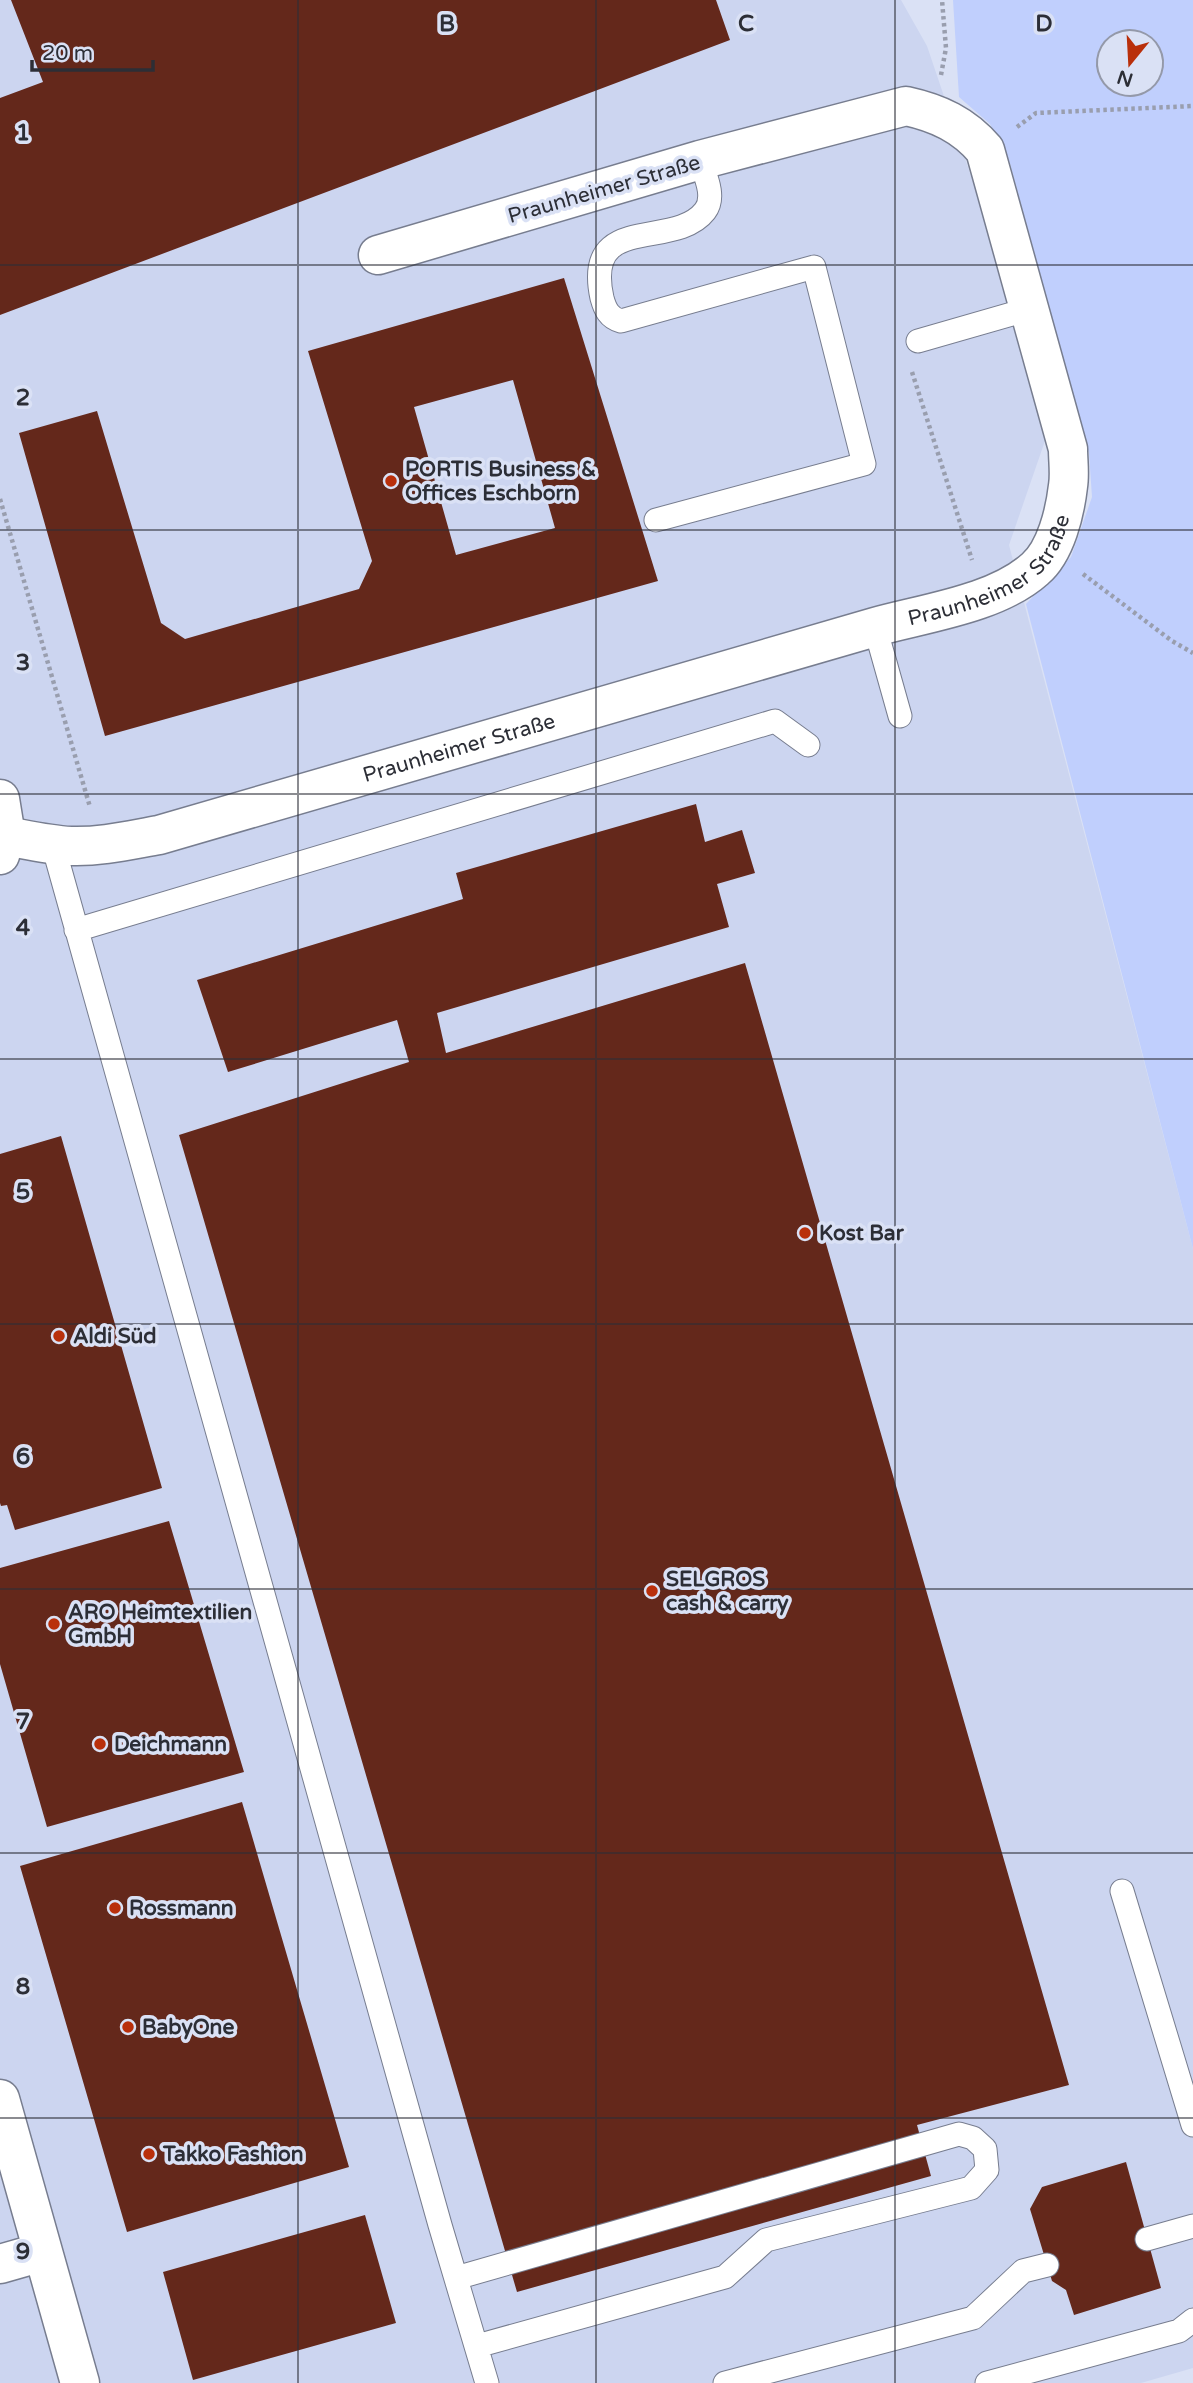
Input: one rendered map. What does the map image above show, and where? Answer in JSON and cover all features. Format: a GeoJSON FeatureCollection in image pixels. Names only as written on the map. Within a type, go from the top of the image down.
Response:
{"type":"FeatureCollection","features":[{"type":"Feature","properties":{"kind":"street","name":"Praunheimer Straße"},"geometry":{"type":"LineString","coordinates":[[2,830],[53,845],[74,846],[159,835],[875,626],[976,600],[1011,586],[1037,568],[1050,551],[1063,513],[1069,484],[1068,449],[985,150],[973,136],[933,112],[906,106],[700,160],[378,255]]}},
{"type":"Feature","properties":{"kind":"street"},"geometry":{"type":"LineString","coordinates":[[0,2099],[80,2383]]}},
{"type":"Feature","properties":{"kind":"street"},"geometry":{"type":"LineString","coordinates":[[0,2264],[42,2252]]}},
{"type":"Feature","properties":{"kind":"lane"},"geometry":{"type":"LineString","coordinates":[[656,520],[864,464],[814,267],[621,321],[608,315],[598,281],[607,252],[620,241],[685,226],[698,219],[707,210],[711,200],[700,160]]}},
{"type":"Feature","properties":{"kind":"lane"},"geometry":{"type":"LineString","coordinates":[[918,341],[1029,309]]}},
{"type":"Feature","properties":{"kind":"lane"},"geometry":{"type":"LineString","coordinates":[[875,626],[900,716]]}},
{"type":"Feature","properties":{"kind":"lane"},"geometry":{"type":"LineString","coordinates":[[76,930],[775,721],[808,745]]}},
{"type":"Feature","properties":{"kind":"lane"},"geometry":{"type":"LineString","coordinates":[[53,845],[487,2383]]}},
{"type":"Feature","properties":{"kind":"lane"},"geometry":{"type":"LineString","coordinates":[[1122,1891],[1193,2125]]}},
{"type":"Feature","properties":{"kind":"lane"},"geometry":{"type":"LineString","coordinates":[[456,2278],[959,2134],[973,2138],[985,2149],[987,2170],[971,2188],[766,2240],[725,2277],[477,2347]]}},
{"type":"Feature","properties":{"kind":"lane"},"geometry":{"type":"LineString","coordinates":[[1147,2239],[1193,2226]]}},
{"type":"Feature","properties":{"kind":"lane"},"geometry":{"type":"LineString","coordinates":[[725,2383],[973,2318],[1023,2271],[1047,2265]]}},
{"type":"Feature","properties":{"kind":"lane"},"geometry":{"type":"LineString","coordinates":[[987,2383],[1179,2331],[1193,2320]]}},
{"type":"Feature","properties":{"kind":"path"},"geometry":{"type":"LineString","coordinates":[[933,112],[946,48],[942,0]]}},
{"type":"Feature","properties":{"kind":"path"},"geometry":{"type":"LineString","coordinates":[[985,150],[1036,113],[1193,106]]}},
{"type":"Feature","properties":{"kind":"path"},"geometry":{"type":"LineString","coordinates":[[918,341],[904,345],[975,569]]}},
{"type":"Feature","properties":{"kind":"path"},"geometry":{"type":"LineString","coordinates":[[0,499],[91,810]]}},
{"type":"Feature","properties":{"kind":"path"},"geometry":{"type":"LineString","coordinates":[[1050,551],[1172,642],[1193,653]]}},
{"type":"Feature","properties":{"kind":"shaded area"},"geometry":{"type":"Polygon","coordinates":[[[0,0],[901,0],[927,46],[977,194],[1047,435],[1009,545],[1193,1249],[1193,2368],[1141,2383],[0,2383],[0,0]]]}},
{"type":"Feature","properties":{"kind":"shaded area"},"geometry":{"type":"Polygon","coordinates":[[[953,0],[1193,0],[1193,1249],[1026,604],[1071,557],[1092,497],[1089,453],[1009,160],[990,124],[959,97],[953,0]]]}},
{"type":"Feature","properties":{"kind":"building"},"geometry":{"type":"Polygon","coordinates":[[[11,0],[716,0],[730,40],[0,315],[0,98],[43,82],[11,0]]]}},
{"type":"Feature","properties":{"kind":"building","name":"PORTIS Business & Offices Eschborn"},"geometry":{"type":"Polygon","coordinates":[[[564,278],[658,581],[105,736],[19,433],[97,411],[161,623],[185,639],[359,589],[372,561],[308,351],[564,278]],[[513,380],[414,407],[456,555],[555,528],[513,380]]]}},
{"type":"Feature","properties":{"kind":"building"},"geometry":{"type":"Polygon","coordinates":[[[696,804],[705,842],[742,830],[755,873],[717,884],[729,927],[437,1013],[446,1053],[745,963],[1069,2085],[917,2125],[931,2176],[517,2292],[179,1135],[409,1062],[397,1020],[228,1072],[197,980],[463,899],[456,873],[696,804]]]}},
{"type":"Feature","properties":{"kind":"building","name":"Aldi Süd"},"geometry":{"type":"Polygon","coordinates":[[[61,1136],[162,1488],[15,1530],[7,1505],[1,1506],[0,1503],[0,1154],[61,1136]]]}},
{"type":"Feature","properties":{"kind":"building"},"geometry":{"type":"Polygon","coordinates":[[[169,1521],[244,1772],[47,1827],[0,1664],[0,1568],[169,1521]]]}},
{"type":"Feature","properties":{"kind":"building"},"geometry":{"type":"Polygon","coordinates":[[[242,1802],[349,2167],[127,2232],[20,1866],[242,1802]]]}},
{"type":"Feature","properties":{"kind":"building"},"geometry":{"type":"Polygon","coordinates":[[[1126,2162],[1161,2288],[1074,2315],[1066,2290],[1052,2281],[1030,2209],[1042,2187],[1126,2162]]]}},
{"type":"Feature","properties":{"kind":"building"},"geometry":{"type":"Polygon","coordinates":[[[365,2215],[396,2323],[193,2380],[163,2272],[365,2215]]]}},
{"type":"Feature","properties":{"kind":"place","name":"PORTIS Business & Offices Eschborn"},"geometry":{"type":"Point","coordinates":[391,481]}},
{"type":"Feature","properties":{"kind":"place","name":"Kost Bar"},"geometry":{"type":"Point","coordinates":[805,1233]}},
{"type":"Feature","properties":{"kind":"place","name":"Aldi Süd"},"geometry":{"type":"Point","coordinates":[59,1336]}},
{"type":"Feature","properties":{"kind":"place","name":"SELGROS cash & carry"},"geometry":{"type":"Point","coordinates":[652,1591]}},
{"type":"Feature","properties":{"kind":"place","name":"ARO Heimtextilien GmbH"},"geometry":{"type":"Point","coordinates":[54,1624]}},
{"type":"Feature","properties":{"kind":"place","name":"Deichmann"},"geometry":{"type":"Point","coordinates":[100,1744]}},
{"type":"Feature","properties":{"kind":"place","name":"Rossmann"},"geometry":{"type":"Point","coordinates":[115,1908]}},
{"type":"Feature","properties":{"kind":"place","name":"BabyOne"},"geometry":{"type":"Point","coordinates":[128,2027]}},
{"type":"Feature","properties":{"kind":"place","name":"Takko Fashion"},"geometry":{"type":"Point","coordinates":[149,2154]}}]}
